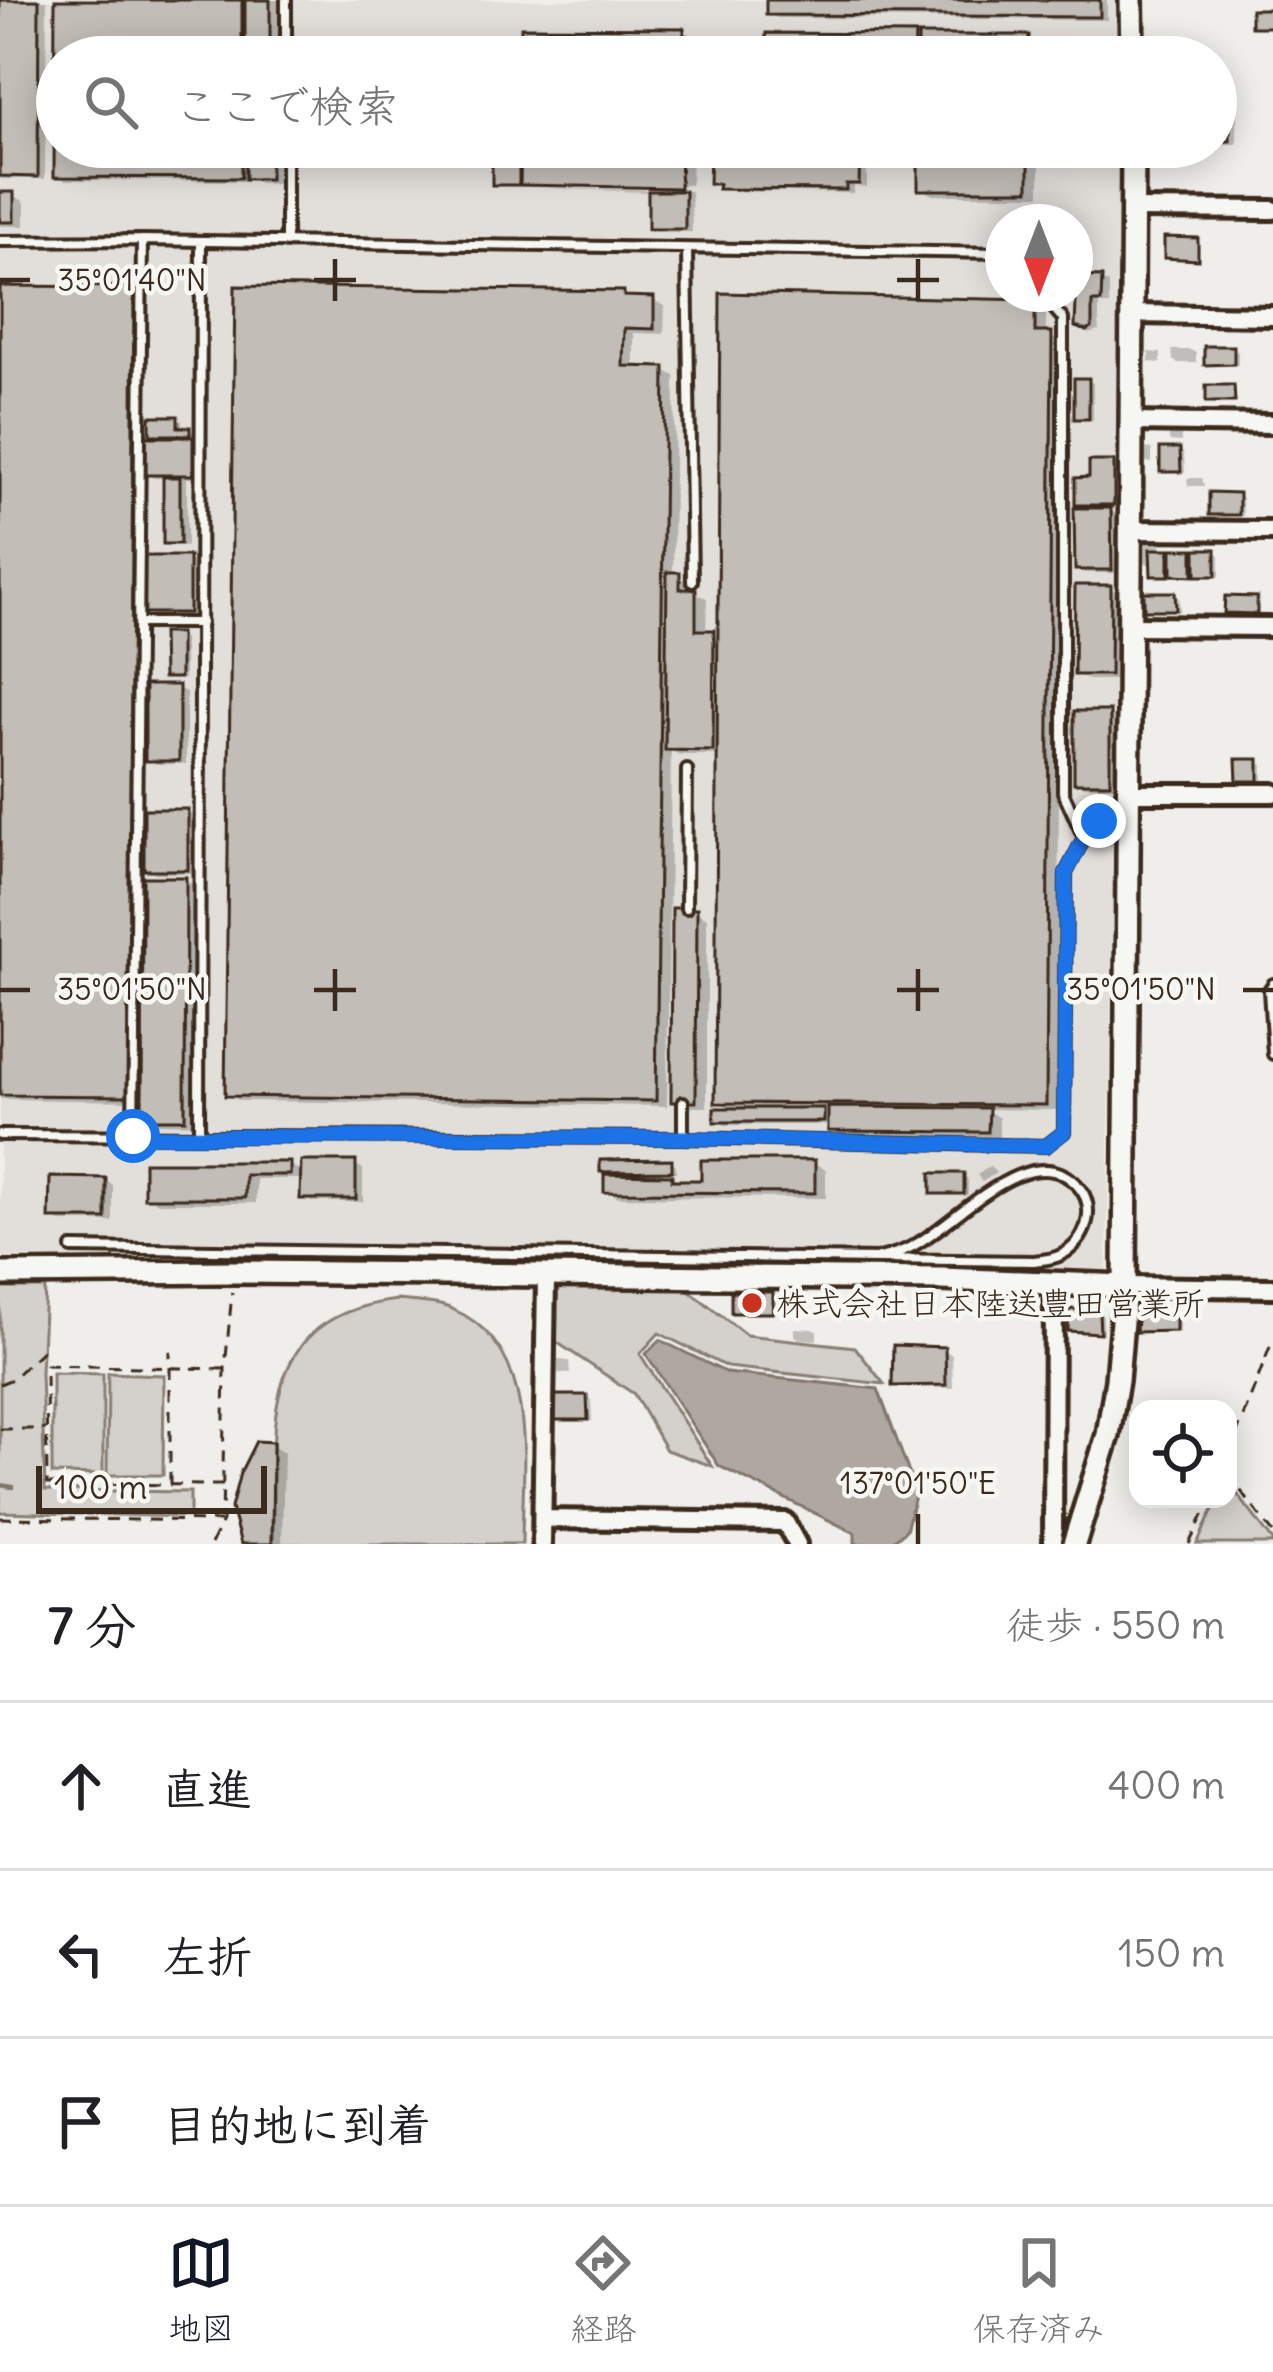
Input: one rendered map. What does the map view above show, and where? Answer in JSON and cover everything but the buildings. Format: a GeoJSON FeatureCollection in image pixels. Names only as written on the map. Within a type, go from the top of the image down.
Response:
{"type":"FeatureCollection","features":[{"type":"Feature","properties":{"kind":"street"},"geometry":{"type":"LineString","coordinates":[[1132,0],[1132,36]]}},
{"type":"Feature","properties":{"kind":"street"},"geometry":{"type":"LineString","coordinates":[[1074,1544],[1108,1435],[1118,1380],[1124,1286],[1132,168]]}},
{"type":"Feature","properties":{"kind":"street"},"geometry":{"type":"LineString","coordinates":[[1133,209],[1273,210]]}},
{"type":"Feature","properties":{"kind":"street"},"geometry":{"type":"LineString","coordinates":[[1132,314],[1273,316]]}},
{"type":"Feature","properties":{"kind":"street"},"geometry":{"type":"LineString","coordinates":[[1130,422],[1273,424]]}},
{"type":"Feature","properties":{"kind":"street"},"geometry":{"type":"LineString","coordinates":[[1130,530],[1273,531]]}},
{"type":"Feature","properties":{"kind":"street"},"geometry":{"type":"LineString","coordinates":[[1130,626],[1273,627]]}},
{"type":"Feature","properties":{"kind":"street"},"geometry":{"type":"LineString","coordinates":[[1126,804],[1273,793]]}},
{"type":"Feature","properties":{"kind":"street"},"geometry":{"type":"LineString","coordinates":[[0,1274],[233,1272],[1273,1288]]}},
{"type":"Feature","properties":{"kind":"street"},"geometry":{"type":"LineString","coordinates":[[542,1544],[546,1277]]}},
{"type":"Feature","properties":{"kind":"street"},"geometry":{"type":"LineString","coordinates":[[1053,1544],[1054,1283]]}},
{"type":"Feature","properties":{"kind":"street"},"geometry":{"type":"LineString","coordinates":[[543,1519],[785,1522],[797,1544]]}},
{"type":"Feature","properties":{"kind":"lane"},"geometry":{"type":"LineString","coordinates":[[286,0],[286,36]]}},
{"type":"Feature","properties":{"kind":"lane"},"geometry":{"type":"LineString","coordinates":[[286,168],[286,243]]}},
{"type":"Feature","properties":{"kind":"lane"},"geometry":{"type":"LineString","coordinates":[[133,1136],[142,240]]}},
{"type":"Feature","properties":{"kind":"lane"},"geometry":{"type":"LineString","coordinates":[[0,241],[985,254]]}},
{"type":"Feature","properties":{"kind":"lane"},"geometry":{"type":"LineString","coordinates":[[199,1135],[202,241]]}},
{"type":"Feature","properties":{"kind":"lane"},"geometry":{"type":"LineString","coordinates":[[687,250],[692,581]]}},
{"type":"Feature","properties":{"kind":"lane"},"geometry":{"type":"LineString","coordinates":[[1057,312],[1063,319],[1063,792],[1084,838]]}},
{"type":"Feature","properties":{"kind":"lane"},"geometry":{"type":"LineString","coordinates":[[139,623],[201,623]]}},
{"type":"Feature","properties":{"kind":"lane"},"geometry":{"type":"LineString","coordinates":[[686,908],[687,770]]}},
{"type":"Feature","properties":{"kind":"lane"},"geometry":{"type":"LineString","coordinates":[[0,1135],[682,1138],[1046,1146],[1064,1132],[1066,873],[1084,838],[1099,821],[1126,804]]}},
{"type":"Feature","properties":{"kind":"lane"},"geometry":{"type":"LineString","coordinates":[[1273,984],[1269,990],[1273,1054]]}},
{"type":"Feature","properties":{"kind":"lane"},"geometry":{"type":"LineString","coordinates":[[682,1138],[683,1102]]}},
{"type":"Feature","properties":{"kind":"lane"},"geometry":{"type":"LineString","coordinates":[[72,1248],[876,1259],[1034,1261],[1059,1257],[1082,1240],[1088,1215],[1082,1190],[1064,1173],[1040,1169],[1012,1176],[913,1246],[876,1259]]}},
{"type":"Feature","properties":{"kind":"path"},"geometry":{"type":"LineString","coordinates":[[211,1544],[222,1521],[225,1370],[233,1272]]}},
{"type":"Feature","properties":{"kind":"path"},"geometry":{"type":"LineString","coordinates":[[1237,1433],[1273,1339]]}},
{"type":"Feature","properties":{"kind":"path"},"geometry":{"type":"LineString","coordinates":[[0,1384],[13,1379],[45,1348]]}},
{"type":"Feature","properties":{"kind":"path"},"geometry":{"type":"LineString","coordinates":[[170,1351],[170,1486]]}},
{"type":"Feature","properties":{"kind":"path"},"geometry":{"type":"LineString","coordinates":[[223,1485],[46,1484],[46,1365],[225,1370]]}},
{"type":"Feature","properties":{"kind":"path"},"geometry":{"type":"LineString","coordinates":[[0,1429],[46,1429]]}},
{"type":"Feature","properties":{"kind":"path"},"geometry":{"type":"LineString","coordinates":[[1237,1486],[1273,1533]]}},
{"type":"Feature","properties":{"kind":"path"},"geometry":{"type":"LineString","coordinates":[[1189,1544],[1207,1508]]}},
{"type":"Feature","properties":{"kind":"path"},"geometry":{"type":"LineString","coordinates":[[0,1518],[222,1521]]}},
{"type":"Feature","properties":{"kind":"shaded area"},"geometry":{"type":"Polygon","coordinates":[[[0,0],[1125,0],[1124,36],[36,36],[36,168],[1123,168],[1107,1272],[0,1257],[0,0]]]}},
{"type":"Feature","properties":{"kind":"shaded area"},"geometry":{"type":"Polygon","coordinates":[[[552,1284],[685,1287],[746,1335],[855,1347],[884,1384],[727,1367],[659,1333],[640,1354],[712,1466],[666,1450],[634,1394],[552,1339],[552,1284]]]}},
{"type":"Feature","properties":{"kind":"shaded area"},"geometry":{"type":"Polygon","coordinates":[[[0,1288],[45,1288],[41,1373],[45,1490],[190,1492],[190,1517],[0,1512],[0,1288]]]}},
{"type":"Feature","properties":{"kind":"shaded area"},"geometry":{"type":"Polygon","coordinates":[[[397,1300],[452,1309],[481,1327],[501,1351],[521,1412],[522,1544],[273,1544],[275,1422],[281,1387],[295,1355],[317,1330],[350,1311],[397,1300]]]}},
{"type":"Feature","properties":{"kind":"shaded area"},"geometry":{"type":"Polygon","coordinates":[[[660,1340],[727,1373],[878,1389],[916,1492],[906,1530],[890,1544],[855,1544],[855,1533],[719,1466],[646,1354],[660,1340]]]}},
{"type":"Feature","properties":{"kind":"shaded area"},"geometry":{"type":"Polygon","coordinates":[[[52,1373],[103,1374],[103,1475],[52,1474],[52,1373]]]}},
{"type":"Feature","properties":{"kind":"shaded area"},"geometry":{"type":"Polygon","coordinates":[[[108,1373],[164,1375],[163,1475],[107,1475],[108,1373]]]}},
{"type":"Feature","properties":{"kind":"shaded area"},"geometry":{"type":"Polygon","coordinates":[[[1237,1494],[1273,1541],[1273,1544],[1197,1544],[1214,1508],[1237,1508],[1237,1494]]]}},
{"type":"Feature","properties":{"kind":"waterway"},"geometry":{"type":"LineString","coordinates":[[0,1485],[13,1487]]}},
{"type":"Feature","properties":{"kind":"place","name":"株式会社日本陸送豊田営業所"},"geometry":{"type":"Point","coordinates":[752,1303]}},
{"type":"Feature","properties":{"kind":"route"},"geometry":{"type":"LineString","coordinates":[[133,1136],[682,1138],[1046,1146],[1064,1132],[1066,873],[1099,821]]}}]}
